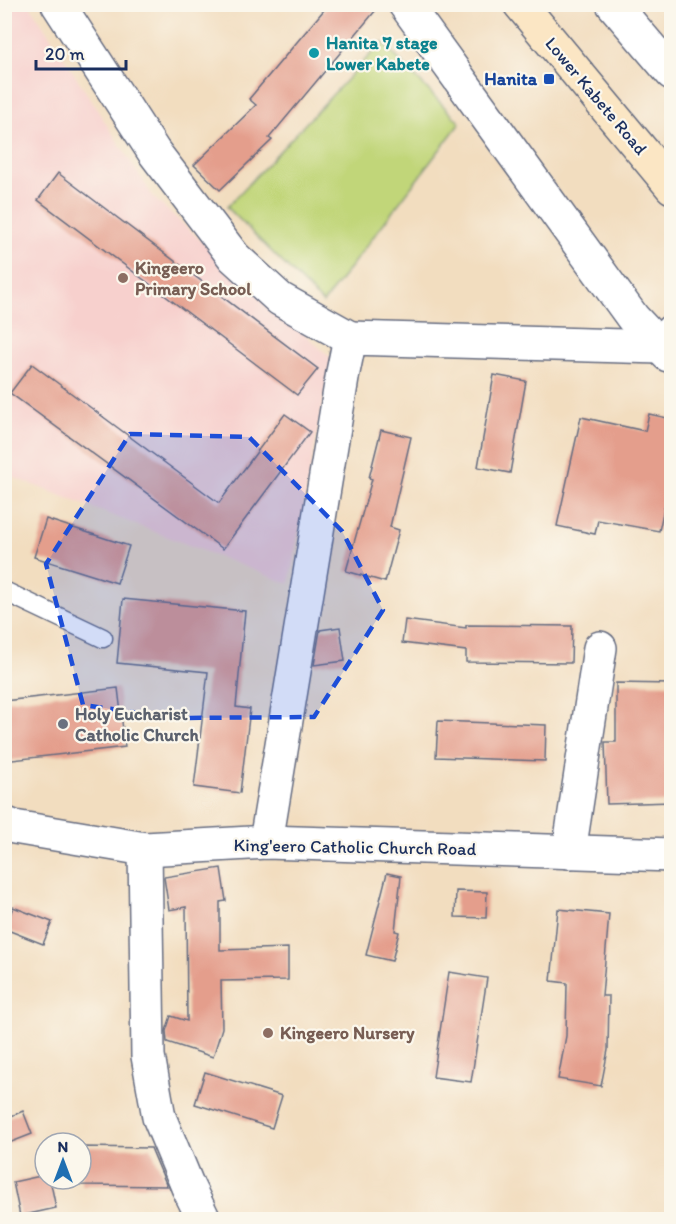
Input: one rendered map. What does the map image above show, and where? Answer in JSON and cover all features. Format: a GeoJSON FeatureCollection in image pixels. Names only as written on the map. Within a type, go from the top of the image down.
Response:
{"type":"FeatureCollection","features":[{"type":"Feature","properties":{"kind":"main road","name":"Lower Kabete Road"},"geometry":{"type":"LineString","coordinates":[[520,4],[672,187]]}},
{"type":"Feature","properties":{"kind":"street"},"geometry":{"type":"LineString","coordinates":[[58,4],[154,152],[234,257],[280,299],[350,338],[668,346]]}},
{"type":"Feature","properties":{"kind":"street"},"geometry":{"type":"LineString","coordinates":[[405,4],[633,318],[668,346]]}},
{"type":"Feature","properties":{"kind":"street"},"geometry":{"type":"LineString","coordinates":[[613,4],[672,73]]}},
{"type":"Feature","properties":{"kind":"street"},"geometry":{"type":"LineString","coordinates":[[266,842],[350,338]]}},
{"type":"Feature","properties":{"kind":"street"},"geometry":{"type":"LineString","coordinates":[[569,852],[600,648]]}},
{"type":"Feature","properties":{"kind":"street","name":"King'eero Catholic Church Road"},"geometry":{"type":"LineString","coordinates":[[4,823],[14,827],[145,849],[266,842],[672,855]]}},
{"type":"Feature","properties":{"kind":"street"},"geometry":{"type":"LineString","coordinates":[[145,849],[148,1056],[159,1117],[204,1220]]}},
{"type":"Feature","properties":{"kind":"lane"},"geometry":{"type":"LineString","coordinates":[[4,591],[103,638]]}},
{"type":"Feature","properties":{"kind":"highlighted area"},"geometry":{"type":"Polygon","coordinates":[[[130,434],[249,437],[342,531],[383,610],[314,717],[175,718],[83,705],[46,564],[130,434]]]}},
{"type":"Feature","properties":{"kind":"shaded area","name":"Kingeero Primary School"},"geometry":{"type":"Polygon","coordinates":[[[4,5],[30,5],[154,198],[331,358],[289,584],[5,474],[4,5]]]}},
{"type":"Feature","properties":{"kind":"green space"},"geometry":{"type":"Polygon","coordinates":[[[382,42],[460,123],[323,303],[227,207],[382,42]]]}},
{"type":"Feature","properties":{"kind":"building","name":"Hanita 7 stage Lower Kabete"},"geometry":{"type":"Polygon","coordinates":[[[329,4],[381,4],[269,138],[272,140],[220,190],[194,165],[256,105],[249,99],[329,4]]]}},
{"type":"Feature","properties":{"kind":"building"},"geometry":{"type":"Polygon","coordinates":[[[58,173],[318,369],[297,395],[38,200],[58,173]]]}},
{"type":"Feature","properties":{"kind":"building"},"geometry":{"type":"Polygon","coordinates":[[[32,364],[219,503],[285,414],[310,432],[223,549],[10,393],[32,364]]]}},
{"type":"Feature","properties":{"kind":"building"},"geometry":{"type":"Polygon","coordinates":[[[494,375],[526,381],[510,473],[478,467],[494,375]]]}},
{"type":"Feature","properties":{"kind":"building"},"geometry":{"type":"Polygon","coordinates":[[[649,414],[672,419],[672,472],[659,531],[598,520],[595,534],[557,526],[581,417],[645,431],[649,414]]]}},
{"type":"Feature","properties":{"kind":"building"},"geometry":{"type":"Polygon","coordinates":[[[381,430],[411,437],[390,527],[399,530],[385,582],[346,571],[372,479],[369,478],[381,430]]]}},
{"type":"Feature","properties":{"kind":"building"},"geometry":{"type":"Polygon","coordinates":[[[46,519],[129,546],[117,583],[34,557],[46,519]]]}},
{"type":"Feature","properties":{"kind":"building"},"geometry":{"type":"Polygon","coordinates":[[[123,599],[245,611],[236,707],[250,709],[240,793],[194,787],[208,672],[117,663],[123,599]]]}},
{"type":"Feature","properties":{"kind":"building"},"geometry":{"type":"Polygon","coordinates":[[[405,620],[466,628],[466,625],[572,626],[571,663],[466,662],[466,651],[402,643],[405,620]]]}},
{"type":"Feature","properties":{"kind":"building"},"geometry":{"type":"Polygon","coordinates":[[[340,627],[345,661],[314,665],[320,630],[340,627]]]}},
{"type":"Feature","properties":{"kind":"building"},"geometry":{"type":"Polygon","coordinates":[[[616,683],[672,684],[672,802],[607,804],[605,742],[616,742],[616,683]]]}},
{"type":"Feature","properties":{"kind":"building","name":"Holy Eucharist Catholic Church"},"geometry":{"type":"Polygon","coordinates":[[[118,688],[125,747],[4,761],[4,701],[118,688]]]}},
{"type":"Feature","properties":{"kind":"building"},"geometry":{"type":"Polygon","coordinates":[[[438,721],[546,725],[545,761],[436,757],[438,721]]]}},
{"type":"Feature","properties":{"kind":"building"},"geometry":{"type":"Polygon","coordinates":[[[221,868],[226,901],[220,902],[220,950],[288,948],[288,980],[221,981],[222,1028],[213,1057],[167,1042],[166,1031],[171,1016],[187,1021],[186,907],[169,910],[164,877],[221,868]]]}},
{"type":"Feature","properties":{"kind":"building"},"geometry":{"type":"Polygon","coordinates":[[[387,873],[401,876],[395,931],[399,932],[392,961],[366,955],[387,873]]]}},
{"type":"Feature","properties":{"kind":"building"},"geometry":{"type":"Polygon","coordinates":[[[456,891],[487,892],[486,918],[455,917],[456,891]]]}},
{"type":"Feature","properties":{"kind":"building"},"geometry":{"type":"Polygon","coordinates":[[[13,907],[52,922],[43,944],[5,929],[13,907]]]}},
{"type":"Feature","properties":{"kind":"building"},"geometry":{"type":"Polygon","coordinates":[[[558,909],[609,914],[602,996],[609,996],[608,1050],[601,1086],[558,1079],[566,1036],[567,983],[551,981],[558,909]]]}},
{"type":"Feature","properties":{"kind":"building"},"geometry":{"type":"Polygon","coordinates":[[[449,972],[487,978],[471,1082],[433,1077],[449,972]]]}},
{"type":"Feature","properties":{"kind":"building"},"geometry":{"type":"Polygon","coordinates":[[[205,1072],[282,1096],[272,1128],[195,1104],[205,1072]]]}},
{"type":"Feature","properties":{"kind":"building"},"geometry":{"type":"Polygon","coordinates":[[[23,1111],[32,1134],[4,1145],[4,1119],[23,1111]]]}},
{"type":"Feature","properties":{"kind":"building"},"geometry":{"type":"Polygon","coordinates":[[[93,1147],[151,1148],[167,1186],[93,1185],[93,1147]]]}},
{"type":"Feature","properties":{"kind":"building"},"geometry":{"type":"Polygon","coordinates":[[[33,1178],[33,1191],[52,1191],[56,1208],[20,1216],[13,1182],[33,1178]]]}},
{"type":"Feature","properties":{"kind":"place","name":"Hanita 7 stage Lower Kabete"},"geometry":{"type":"Point","coordinates":[314,53]}},
{"type":"Feature","properties":{"kind":"place","name":"Hanita"},"geometry":{"type":"Point","coordinates":[549,79]}},
{"type":"Feature","properties":{"kind":"place","name":"Kingeero Primary School"},"geometry":{"type":"Point","coordinates":[123,278]}},
{"type":"Feature","properties":{"kind":"place","name":"Holy Eucharist Catholic Church"},"geometry":{"type":"Point","coordinates":[63,724]}},
{"type":"Feature","properties":{"kind":"place","name":"Kingeero Nursery"},"geometry":{"type":"Point","coordinates":[268,1033]}}]}
